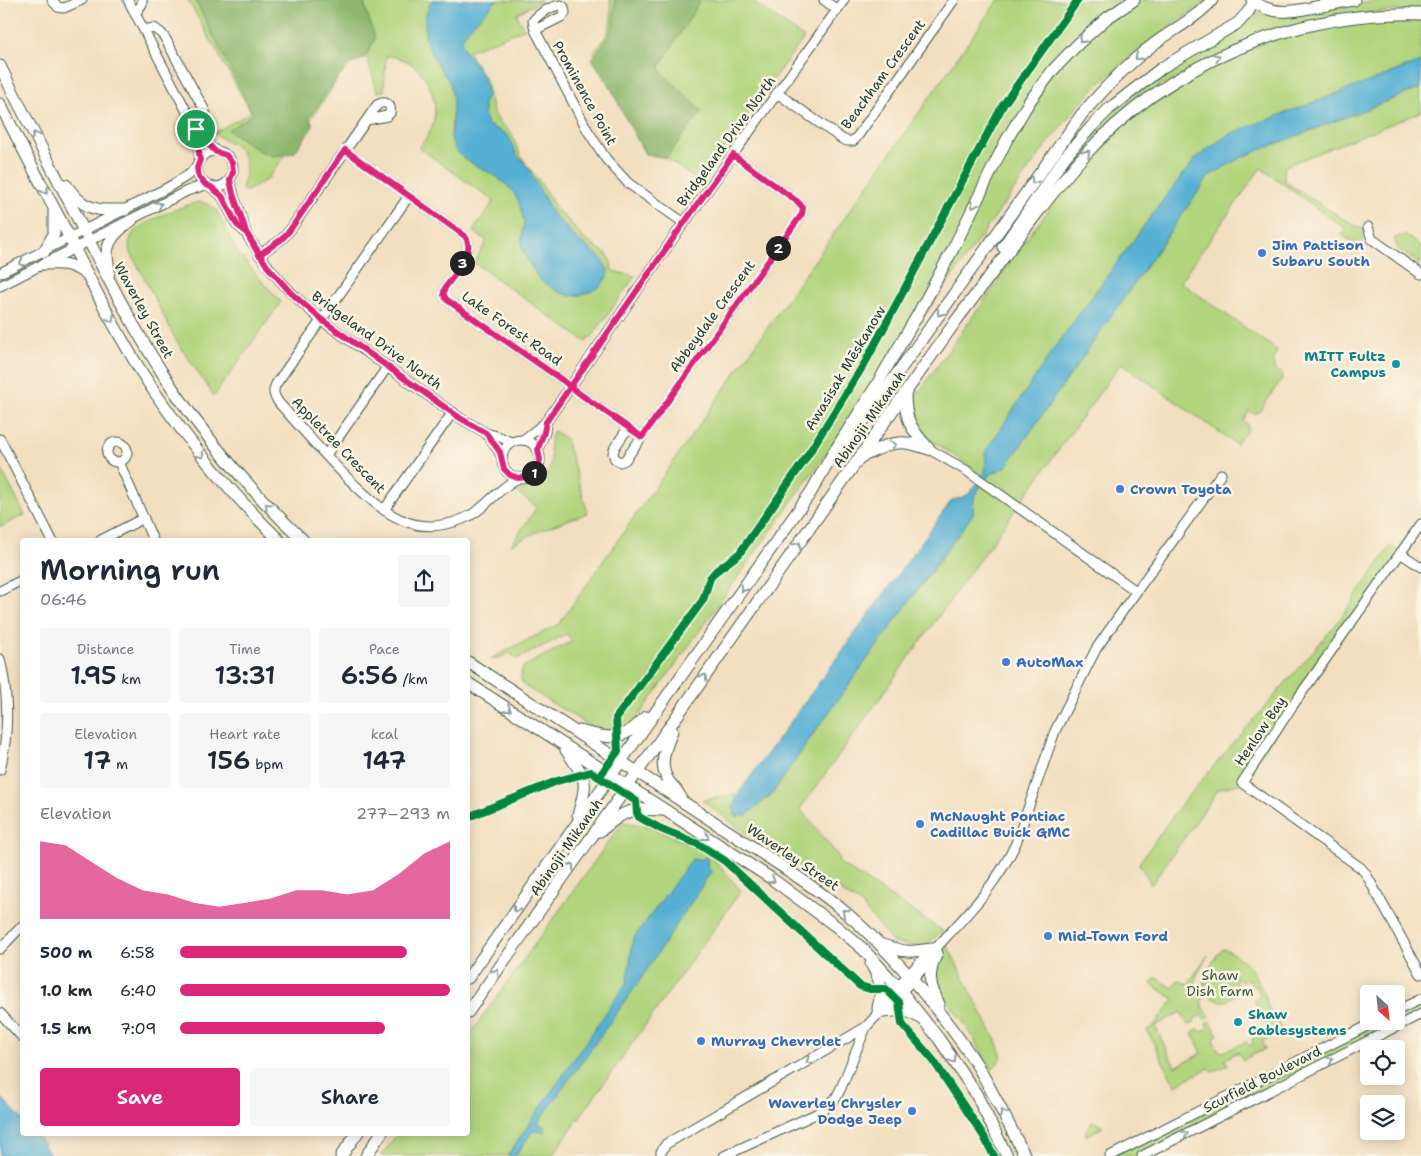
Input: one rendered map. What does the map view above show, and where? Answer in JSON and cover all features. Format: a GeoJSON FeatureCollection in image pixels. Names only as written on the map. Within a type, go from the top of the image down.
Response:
{"type":"FeatureCollection","features":[{"type":"Feature","properties":{"kind":"main road","name":"Abinojii Mikanah"},"geometry":{"type":"LineString","coordinates":[[470,975],[811,492],[830,456],[876,386],[917,316],[1006,141],[1029,102],[1053,70],[1078,44],[1107,18],[1134,0]]}},
{"type":"Feature","properties":{"kind":"main road"},"geometry":{"type":"LineString","coordinates":[[811,492],[1082,114],[1110,82],[1132,62],[1203,9],[1212,0]]}},
{"type":"Feature","properties":{"kind":"main road"},"geometry":{"type":"LineString","coordinates":[[971,302],[987,269],[1053,173],[1092,126],[1123,97],[1163,67],[1238,23],[1248,12],[1254,1],[1272,11],[1290,12],[1354,0]]}},
{"type":"Feature","properties":{"kind":"main road","name":"Abinojii Mikanah"},"geometry":{"type":"LineString","coordinates":[[470,1009],[905,393],[1034,218],[1081,159],[1114,127],[1158,91],[1222,55],[1257,40],[1329,20],[1385,14],[1421,14]]}},
{"type":"Feature","properties":{"kind":"main road","name":"Waverley Street"},"geometry":{"type":"LineString","coordinates":[[0,66],[108,279],[149,352],[200,426],[238,473],[301,538]]}},
{"type":"Feature","properties":{"kind":"main road"},"geometry":{"type":"LineString","coordinates":[[0,104],[88,276],[134,359],[166,409],[214,472],[277,538]]}},
{"type":"Feature","properties":{"kind":"main road"},"geometry":{"type":"LineString","coordinates":[[56,176],[86,205],[100,210],[125,210]]}},
{"type":"Feature","properties":{"kind":"main road"},"geometry":{"type":"LineString","coordinates":[[53,208],[54,234],[44,258],[67,264],[88,276]]}},
{"type":"Feature","properties":{"kind":"main road"},"geometry":{"type":"LineString","coordinates":[[108,279],[109,266],[107,255],[109,246],[114,236],[132,220]]}},
{"type":"Feature","properties":{"kind":"main road"},"geometry":{"type":"LineString","coordinates":[[905,393],[905,405],[909,423],[914,432],[929,449]]}},
{"type":"Feature","properties":{"kind":"main road"},"geometry":{"type":"LineString","coordinates":[[859,458],[884,447],[900,443],[929,449]]}},
{"type":"Feature","properties":{"kind":"main road","name":"Waverley Street"},"geometry":{"type":"LineString","coordinates":[[470,663],[686,803],[818,891],[845,912],[911,976],[950,1026],[976,1063],[1025,1156]]}},
{"type":"Feature","properties":{"kind":"main road"},"geometry":{"type":"LineString","coordinates":[[470,684],[798,897],[837,926],[900,988],[925,1020],[975,1092],[1006,1155]]}},
{"type":"Feature","properties":{"kind":"main road"},"geometry":{"type":"LineString","coordinates":[[570,728],[605,737],[616,737],[632,730],[661,704]]}},
{"type":"Feature","properties":{"kind":"main road"},"geometry":{"type":"LineString","coordinates":[[676,717],[665,751],[664,771],[669,782],[686,803]]}},
{"type":"Feature","properties":{"kind":"main road"},"geometry":{"type":"LineString","coordinates":[[561,743],[579,768],[584,781],[585,791],[575,826]]}},
{"type":"Feature","properties":{"kind":"main road"},"geometry":{"type":"LineString","coordinates":[[590,838],[626,812],[665,810]]}},
{"type":"Feature","properties":{"kind":"main road"},"geometry":{"type":"LineString","coordinates":[[880,944],[899,951],[935,950],[929,978],[932,991],[950,1026]]}},
{"type":"Feature","properties":{"kind":"main road"},"geometry":{"type":"LineString","coordinates":[[862,949],[881,984],[879,1012],[904,1010],[925,1020]]}},
{"type":"Feature","properties":{"kind":"main road"},"geometry":{"type":"LineString","coordinates":[[342,1156],[355,1136]]}},
{"type":"Feature","properties":{"kind":"main road"},"geometry":{"type":"LineString","coordinates":[[366,1156],[379,1136]]}},
{"type":"Feature","properties":{"kind":"street"},"geometry":{"type":"LineString","coordinates":[[52,0],[58,7],[64,8],[82,0]]}},
{"type":"Feature","properties":{"kind":"street"},"geometry":{"type":"LineString","coordinates":[[128,0],[196,129],[207,144],[216,152]]}},
{"type":"Feature","properties":{"kind":"street"},"geometry":{"type":"LineString","coordinates":[[135,14],[142,4],[142,0]]}},
{"type":"Feature","properties":{"kind":"street"},"geometry":{"type":"LineString","coordinates":[[824,0],[837,10]]}},
{"type":"Feature","properties":{"kind":"street","name":"Bridgeland Drive North"},"geometry":{"type":"LineString","coordinates":[[523,440],[546,422],[684,223],[844,0]]}},
{"type":"Feature","properties":{"kind":"street","name":"Beachham Crescent"},"geometry":{"type":"LineString","coordinates":[[777,93],[842,138],[847,141],[853,141],[954,0]]}},
{"type":"Feature","properties":{"kind":"street"},"geometry":{"type":"LineString","coordinates":[[144,30],[154,28],[165,38],[205,111],[205,119],[201,126],[196,129]]}},
{"type":"Feature","properties":{"kind":"street","name":"Prominence Point"},"geometry":{"type":"LineString","coordinates":[[536,30],[588,131],[606,159],[628,183],[684,223]]}},
{"type":"Feature","properties":{"kind":"street"},"geometry":{"type":"LineString","coordinates":[[259,255],[282,239],[290,230],[367,120]]}},
{"type":"Feature","properties":{"kind":"street"},"geometry":{"type":"LineString","coordinates":[[196,129],[199,162],[197,171],[199,177],[208,186]]}},
{"type":"Feature","properties":{"kind":"street","name":"Lake Forest Road"},"geometry":{"type":"LineString","coordinates":[[345,150],[468,240],[470,246],[467,255],[445,288],[443,292],[444,297],[570,386]]}},
{"type":"Feature","properties":{"kind":"street"},"geometry":{"type":"LineString","coordinates":[[0,286],[44,258],[87,236],[125,210],[183,179],[193,171],[208,153],[216,152],[226,155],[232,163],[233,172],[230,180],[223,185],[187,190],[132,220],[87,236]]}},
{"type":"Feature","properties":{"kind":"street","name":"Abbeydale Crescent"},"geometry":{"type":"LineString","coordinates":[[628,428],[613,453],[620,462],[625,460],[642,437],[802,214],[803,208],[798,202],[733,155]]}},
{"type":"Feature","properties":{"kind":"street","name":"Bridgeland Drive North"},"geometry":{"type":"LineString","coordinates":[[230,180],[246,232],[267,266],[291,293],[322,320],[453,412],[486,433],[512,442]]}},
{"type":"Feature","properties":{"kind":"street","name":"Bridgeland Drive North"},"geometry":{"type":"LineString","coordinates":[[208,186],[222,196],[237,225],[246,232]]}},
{"type":"Feature","properties":{"kind":"street"},"geometry":{"type":"LineString","coordinates":[[322,320],[409,196]]}},
{"type":"Feature","properties":{"kind":"street"},"geometry":{"type":"LineString","coordinates":[[1368,227],[1372,239],[1421,274]]}},
{"type":"Feature","properties":{"kind":"street"},"geometry":{"type":"LineString","coordinates":[[0,274],[44,258]]}},
{"type":"Feature","properties":{"kind":"street","name":"Appletree Crescent"},"geometry":{"type":"LineString","coordinates":[[322,320],[276,384],[274,395],[326,455],[353,483],[384,510],[413,524],[426,526],[450,524],[483,508],[494,495],[502,481],[504,469]]}},
{"type":"Feature","properties":{"kind":"street"},"geometry":{"type":"LineString","coordinates":[[326,455],[388,366]]}},
{"type":"Feature","properties":{"kind":"street"},"geometry":{"type":"LineString","coordinates":[[570,386],[642,437]]}},
{"type":"Feature","properties":{"kind":"street"},"geometry":{"type":"LineString","coordinates":[[384,510],[453,412]]}},
{"type":"Feature","properties":{"kind":"street","name":"Bridgeland Drive North"},"geometry":{"type":"LineString","coordinates":[[538,449],[546,422]]}},
{"type":"Feature","properties":{"kind":"street","name":"Bridgeland Drive North"},"geometry":{"type":"LineString","coordinates":[[486,433],[502,457]]}},
{"type":"Feature","properties":{"kind":"street"},"geometry":{"type":"LineString","coordinates":[[0,439],[51,538]]}},
{"type":"Feature","properties":{"kind":"street"},"geometry":{"type":"LineString","coordinates":[[523,440],[529,441],[538,449],[540,460],[537,470],[528,477],[518,478],[510,475],[504,469],[502,457],[506,446],[512,442],[523,440]]}},
{"type":"Feature","properties":{"kind":"street"},"geometry":{"type":"LineString","coordinates":[[929,449],[967,472],[1136,591]]}},
{"type":"Feature","properties":{"kind":"street"},"geometry":{"type":"LineString","coordinates":[[119,462],[152,538]]}},
{"type":"Feature","properties":{"kind":"street"},"geometry":{"type":"LineString","coordinates":[[661,1156],[666,1144],[866,1027],[979,902],[1009,858],[1027,815],[1055,731],[1096,649],[1221,474]]}},
{"type":"Feature","properties":{"kind":"street","name":"Appletree Crescent"},"geometry":{"type":"LineString","coordinates":[[494,495],[518,478]]}},
{"type":"Feature","properties":{"kind":"street"},"geometry":{"type":"LineString","coordinates":[[105,538],[144,518]]}},
{"type":"Feature","properties":{"kind":"street","name":"Henlow Bay"},"geometry":{"type":"LineString","coordinates":[[1421,524],[1291,708],[1242,782],[1361,868],[1421,974]]}},
{"type":"Feature","properties":{"kind":"street"},"geometry":{"type":"LineString","coordinates":[[1400,553],[1421,567]]}},
{"type":"Feature","properties":{"kind":"street"},"geometry":{"type":"LineString","coordinates":[[0,591],[20,581]]}},
{"type":"Feature","properties":{"kind":"street"},"geometry":{"type":"LineString","coordinates":[[0,659],[6,691],[7,720],[6,741],[0,770]]}},
{"type":"Feature","properties":{"kind":"street"},"geometry":{"type":"LineString","coordinates":[[0,949],[20,928]]}},
{"type":"Feature","properties":{"kind":"street"},"geometry":{"type":"LineString","coordinates":[[1405,1007],[1421,999]]}},
{"type":"Feature","properties":{"kind":"street"},"geometry":{"type":"LineString","coordinates":[[0,1013],[20,1035]]}},
{"type":"Feature","properties":{"kind":"street","name":"Scurfield Boulevard"},"geometry":{"type":"LineString","coordinates":[[1142,1156],[1421,1014]]}},
{"type":"Feature","properties":{"kind":"street"},"geometry":{"type":"LineString","coordinates":[[724,1156],[820,1112],[828,1106],[842,1088],[866,1027]]}},
{"type":"Feature","properties":{"kind":"street","name":"Scurfield Boulevard"},"geometry":{"type":"LineString","coordinates":[[1110,1156],[1360,1030]]}},
{"type":"Feature","properties":{"kind":"green space"},"geometry":{"type":"Polygon","coordinates":[[[188,0],[542,0],[518,13],[517,15],[524,29],[468,51],[486,81],[493,112],[511,133],[520,154],[557,210],[585,240],[607,254],[611,262],[612,271],[635,276],[591,338],[589,337],[586,342],[474,263],[487,241],[473,231],[494,201],[419,148],[432,128],[435,109],[430,87],[417,68],[408,62],[386,56],[384,91],[377,92],[367,57],[352,64],[338,78],[268,179],[245,192],[242,189],[245,163],[241,152],[237,147],[214,133],[251,112],[188,0]]]}},
{"type":"Feature","properties":{"kind":"green space"},"geometry":{"type":"Polygon","coordinates":[[[195,0],[363,0],[375,38],[367,55],[347,65],[309,117],[313,126],[294,153],[272,156],[260,151],[228,130],[253,114],[195,0]]]}},
{"type":"Feature","properties":{"kind":"green space"},"geometry":{"type":"Polygon","coordinates":[[[610,0],[751,0],[804,38],[700,182],[656,151],[625,113],[594,52],[609,28],[611,15],[610,0]]]}},
{"type":"Feature","properties":{"kind":"green space"},"geometry":{"type":"Polygon","coordinates":[[[615,0],[701,0],[660,66],[662,73],[702,111],[666,158],[645,154],[609,84],[592,59],[610,32],[614,19],[615,0]]]}},
{"type":"Feature","properties":{"kind":"green space"},"geometry":{"type":"Polygon","coordinates":[[[998,0],[1209,0],[1127,59],[1086,97],[1056,133],[636,719],[621,730],[610,732],[596,730],[526,687],[521,678],[523,667],[572,641],[567,634],[517,659],[510,653],[499,658],[490,659],[559,624],[998,0]]]}},
{"type":"Feature","properties":{"kind":"green space"},"geometry":{"type":"Polygon","coordinates":[[[1421,0],[1421,9],[1332,16],[1161,85],[1046,195],[1061,168],[1104,118],[1172,67],[1238,30],[1256,12],[1284,17],[1368,2],[1421,0]]]}},
{"type":"Feature","properties":{"kind":"green space"},"geometry":{"type":"Polygon","coordinates":[[[1421,18],[1421,62],[1402,68],[1197,157],[1163,200],[1053,350],[985,452],[986,467],[983,476],[921,431],[913,417],[914,399],[996,284],[1019,248],[1080,170],[1118,131],[1161,96],[1212,66],[1274,39],[1353,21],[1421,18]]]}},
{"type":"Feature","properties":{"kind":"green space"},"geometry":{"type":"Polygon","coordinates":[[[1421,88],[1421,112],[1285,166],[1284,181],[1364,230],[1361,248],[1342,235],[1346,229],[1261,168],[1180,282],[1277,350],[1273,362],[1275,371],[1282,373],[1282,379],[1259,412],[1254,414],[1249,411],[1243,421],[1247,424],[1247,431],[1236,444],[1121,363],[800,809],[839,857],[838,862],[943,931],[923,947],[893,943],[862,905],[744,832],[702,800],[738,794],[733,807],[760,803],[773,793],[816,730],[973,514],[974,496],[989,475],[1006,467],[1209,176],[1242,157],[1421,88]]]}},
{"type":"Feature","properties":{"kind":"green space"},"geometry":{"type":"Polygon","coordinates":[[[199,202],[213,207],[217,211],[236,250],[281,302],[214,396],[176,340],[129,249],[133,233],[140,227],[165,214],[199,202]]]}},
{"type":"Feature","properties":{"kind":"green space"},"geometry":{"type":"Polygon","coordinates":[[[1405,235],[1421,246],[1421,265],[1398,249],[1394,238],[1405,235]]]}},
{"type":"Feature","properties":{"kind":"green space"},"geometry":{"type":"Polygon","coordinates":[[[554,431],[566,439],[588,513],[549,527],[511,545],[537,507],[514,490],[534,485],[545,477],[550,465],[550,441],[554,431]]]}},
{"type":"Feature","properties":{"kind":"green space"},"geometry":{"type":"Polygon","coordinates":[[[0,467],[25,515],[0,527],[0,467]]]}},
{"type":"Feature","properties":{"kind":"green space"},"geometry":{"type":"Polygon","coordinates":[[[1391,546],[1400,553],[1242,783],[1219,789],[1151,885],[1139,863],[1183,802],[1338,622],[1391,546]]]}},
{"type":"Feature","properties":{"kind":"green space"},"geometry":{"type":"Polygon","coordinates":[[[623,822],[650,826],[710,854],[741,891],[552,1156],[381,1156],[396,1136],[470,1136],[470,1034],[623,822]]]}},
{"type":"Feature","properties":{"kind":"green space"},"geometry":{"type":"Polygon","coordinates":[[[947,945],[998,1045],[1002,1057],[992,1070],[968,1029],[938,988],[933,971],[947,945]]]}},
{"type":"Feature","properties":{"kind":"green space","name":"Shaw Dish Farm"},"geometry":{"type":"Polygon","coordinates":[[[1223,949],[1226,949],[1245,962],[1252,970],[1266,997],[1269,1009],[1282,1028],[1284,1036],[1280,1032],[1262,1042],[1265,1049],[1243,1060],[1238,1052],[1225,1059],[1228,1065],[1212,1072],[1209,1068],[1175,1085],[1147,1030],[1154,1026],[1174,999],[1151,984],[1156,977],[1172,988],[1178,980],[1188,984],[1208,955],[1195,983],[1196,988],[1204,988],[1204,977],[1217,955],[1223,949]],[[1234,976],[1237,985],[1236,991],[1226,1001],[1213,999],[1207,994],[1201,1002],[1209,1017],[1204,1019],[1202,1015],[1194,1019],[1195,1022],[1188,1025],[1181,1012],[1155,1026],[1175,1067],[1202,1053],[1192,1033],[1199,1029],[1201,1032],[1208,1028],[1206,1023],[1210,1021],[1218,1035],[1215,1037],[1214,1042],[1219,1051],[1223,1052],[1246,1042],[1250,1046],[1253,1044],[1252,1039],[1266,1031],[1267,1025],[1254,1000],[1260,997],[1257,987],[1254,987],[1249,979],[1242,982],[1241,979],[1236,979],[1234,976]]]}},
{"type":"Feature","properties":{"kind":"green space"},"geometry":{"type":"Polygon","coordinates":[[[1421,999],[1421,1014],[1405,1022],[1405,1007],[1421,999]]]}},
{"type":"Feature","properties":{"kind":"green space"},"geometry":{"type":"Polygon","coordinates":[[[1360,1030],[1390,1030],[1370,1040],[1360,1040],[1360,1045],[1142,1156],[1110,1156],[1360,1030]]]}},
{"type":"Feature","properties":{"kind":"green space"},"geometry":{"type":"Polygon","coordinates":[[[1093,1121],[1103,1127],[1086,1136],[1085,1133],[1093,1121]]]}},
{"type":"Feature","properties":{"kind":"water"},"geometry":{"type":"Polygon","coordinates":[[[433,0],[497,0],[473,24],[461,42],[466,53],[482,76],[486,87],[487,96],[484,101],[484,116],[488,125],[508,135],[517,155],[526,164],[553,214],[578,240],[600,257],[608,269],[607,277],[601,286],[581,295],[569,296],[555,290],[539,279],[523,252],[521,243],[524,222],[519,202],[512,190],[497,177],[464,159],[456,150],[451,139],[453,101],[450,83],[432,56],[425,38],[425,17],[433,0]]]}},
{"type":"Feature","properties":{"kind":"water"},"geometry":{"type":"Polygon","coordinates":[[[1421,62],[1421,88],[1242,157],[1209,176],[1006,467],[989,475],[974,496],[973,514],[816,730],[773,793],[746,816],[741,815],[737,817],[734,815],[733,807],[738,794],[952,500],[970,493],[985,472],[985,452],[1053,350],[1163,200],[1197,157],[1229,134],[1421,62]]]}},
{"type":"Feature","properties":{"kind":"water"},"geometry":{"type":"Polygon","coordinates":[[[705,857],[708,860],[707,864],[711,872],[639,982],[538,1123],[545,1127],[545,1132],[533,1131],[515,1156],[507,1156],[627,982],[633,939],[692,859],[701,860],[705,857]]]}},
{"type":"Feature","properties":{"kind":"water"},"geometry":{"type":"Polygon","coordinates":[[[0,1096],[20,1117],[20,1136],[38,1136],[51,1156],[0,1156],[0,1096]]]}},
{"type":"Feature","properties":{"kind":"cycle path","name":"Awasisak Mēskanow"},"geometry":{"type":"LineString","coordinates":[[599,777],[618,751],[616,718],[703,600],[710,578],[716,571],[739,554],[804,461],[866,361],[1003,105],[1078,0]]}},
{"type":"Feature","properties":{"kind":"cycle path"},"geometry":{"type":"LineString","coordinates":[[345,150],[465,236],[468,249],[463,263],[445,288],[444,294],[447,300],[642,437],[802,215],[803,208],[798,202],[733,155]]}},
{"type":"Feature","properties":{"kind":"cycle path"},"geometry":{"type":"LineString","coordinates":[[470,816],[557,781],[591,772],[636,801],[639,817],[661,829],[698,844],[725,861],[860,986],[870,989],[886,989],[899,1002],[902,1024],[933,1060],[983,1135],[994,1156]]}},
{"type":"Feature","properties":{"kind":"place","name":"Jim Pattison Subaru South"},"geometry":{"type":"Point","coordinates":[1262,253]}},
{"type":"Feature","properties":{"kind":"place","name":"MITT Fultz Campus"},"geometry":{"type":"Point","coordinates":[1396,364]}},
{"type":"Feature","properties":{"kind":"place","name":"Crown Toyota"},"geometry":{"type":"Point","coordinates":[1120,489]}},
{"type":"Feature","properties":{"kind":"place","name":"AutoMax"},"geometry":{"type":"Point","coordinates":[1006,662]}},
{"type":"Feature","properties":{"kind":"place","name":"McNaught Pontiac Cadillac Buick GMC"},"geometry":{"type":"Point","coordinates":[920,824]}},
{"type":"Feature","properties":{"kind":"place","name":"Mid-Town Ford"},"geometry":{"type":"Point","coordinates":[1048,936]}},
{"type":"Feature","properties":{"kind":"place","name":"Shaw Cablesystems"},"geometry":{"type":"Point","coordinates":[1238,1022]}},
{"type":"Feature","properties":{"kind":"place","name":"Murray Chevrolet"},"geometry":{"type":"Point","coordinates":[701,1041]}},
{"type":"Feature","properties":{"kind":"place","name":"Waverley Chrysler Dodge Jeep"},"geometry":{"type":"Point","coordinates":[912,1111]}},
{"type":"Feature","properties":{"kind":"route"},"geometry":{"type":"LineString","coordinates":[[196,129],[200,160],[197,168],[199,177],[202,182],[222,196],[237,225],[246,232],[259,255],[267,266],[291,293],[322,320],[460,418],[486,433],[500,452],[504,469],[510,475],[518,478],[528,477],[537,470],[540,460],[539,442],[546,422],[570,386],[679,230],[733,155],[798,202],[803,208],[802,214],[642,437],[580,394],[570,386],[562,380],[447,300],[443,292],[467,255],[470,246],[468,240],[345,150],[290,230],[282,239],[259,255],[253,244],[246,232],[233,194],[230,180],[233,175],[232,163],[226,155],[216,152],[196,129]]}}]}
